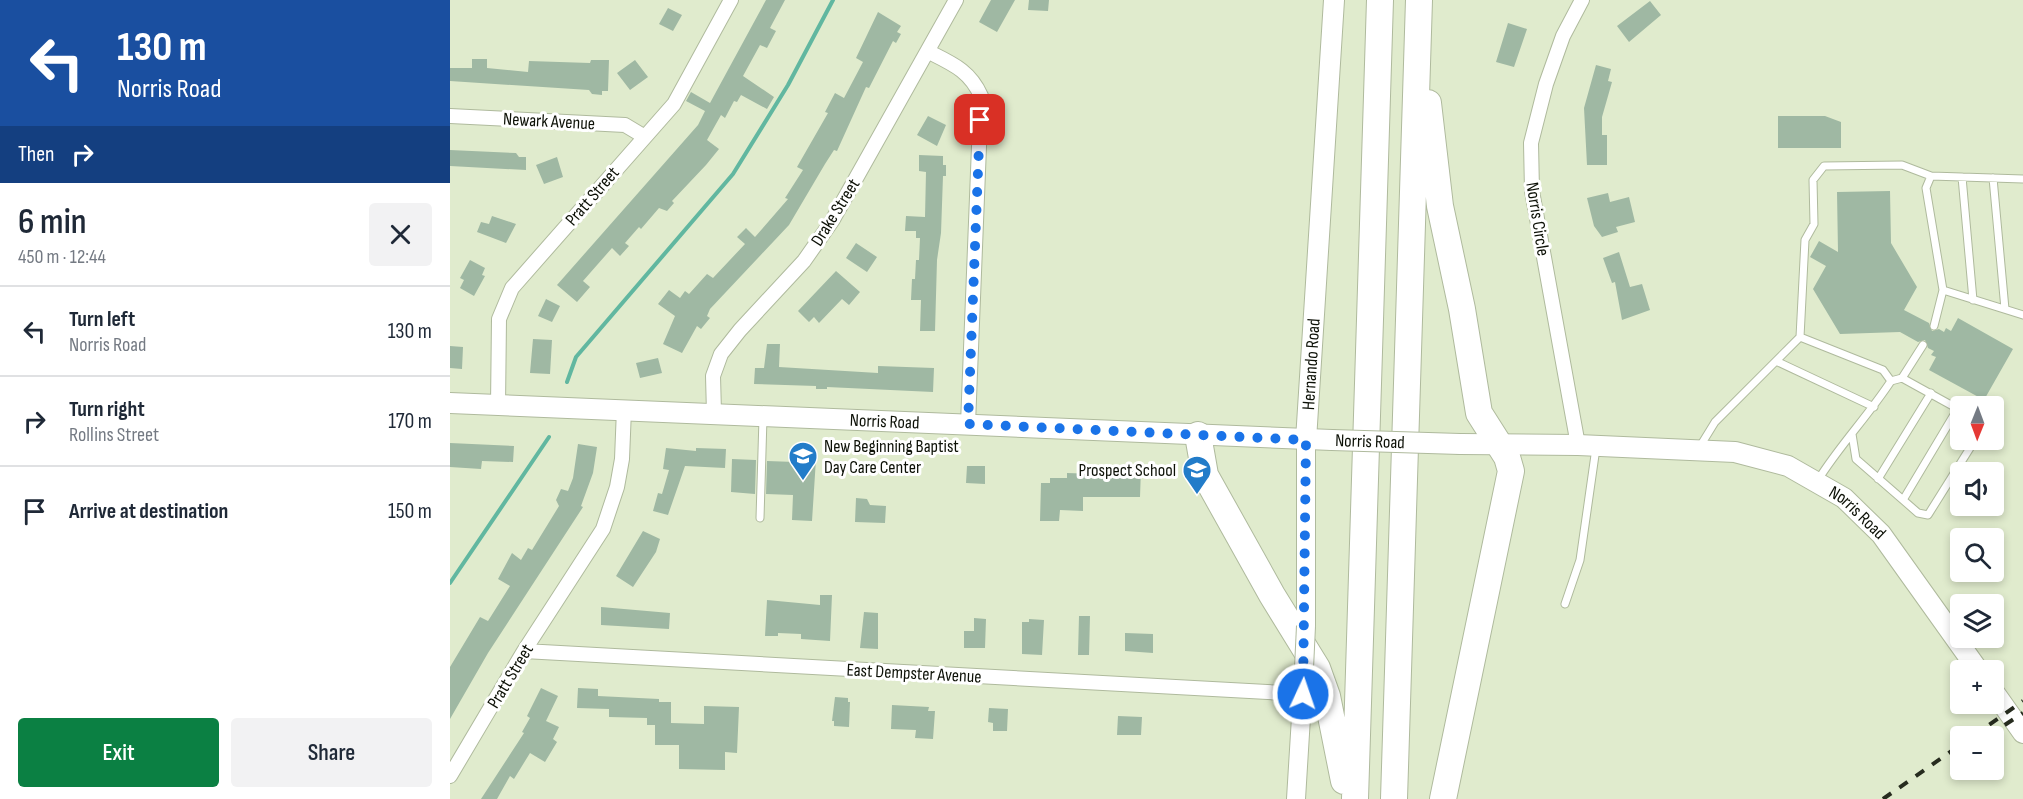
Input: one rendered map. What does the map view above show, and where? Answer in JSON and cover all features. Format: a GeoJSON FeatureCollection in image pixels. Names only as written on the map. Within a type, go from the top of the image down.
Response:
{"type":"FeatureCollection","features":[{"type":"Feature","properties":{"kind":"highway"},"geometry":{"type":"LineString","coordinates":[[1355,799],[1380,0]]}},
{"type":"Feature","properties":{"kind":"highway"},"geometry":{"type":"LineString","coordinates":[[1394,799],[1419,0]]}},
{"type":"Feature","properties":{"kind":"highway"},"geometry":{"type":"LineString","coordinates":[[1418,28],[1440,206],[1462,309],[1479,413],[1508,457],[1511,471],[1443,799]]}},
{"type":"Feature","properties":{"kind":"highway"},"geometry":{"type":"LineString","coordinates":[[1198,435],[1204,474],[1272,595],[1317,668],[1328,696],[1347,799]]}},
{"type":"Feature","properties":{"kind":"main road","name":"Hernando Road"},"geometry":{"type":"LineString","coordinates":[[1306,440],[1334,0]]}},
{"type":"Feature","properties":{"kind":"main road","name":"Norris Road"},"geometry":{"type":"LineString","coordinates":[[450,403],[1306,440],[1588,445],[1735,452],[1777,464],[1844,498],[1881,534],[1971,660]]}},
{"type":"Feature","properties":{"kind":"main road"},"geometry":{"type":"LineString","coordinates":[[2004,706],[2023,733]]}},
{"type":"Feature","properties":{"kind":"street","name":"Pratt Street"},"geometry":{"type":"LineString","coordinates":[[498,405],[499,319],[512,288],[674,104],[731,0]]}},
{"type":"Feature","properties":{"kind":"street","name":"Drake Street"},"geometry":{"type":"LineString","coordinates":[[714,414],[713,376],[721,354],[740,330],[804,261],[832,220],[929,52],[956,0]]}},
{"type":"Feature","properties":{"kind":"street","name":"Norris Circle"},"geometry":{"type":"LineString","coordinates":[[1582,0],[1560,45],[1531,143],[1532,191],[1588,445]]}},
{"type":"Feature","properties":{"kind":"street"},"geometry":{"type":"LineString","coordinates":[[929,52],[963,69],[974,81],[981,96],[968,424]]}},
{"type":"Feature","properties":{"kind":"street","name":"Newark Avenue"},"geometry":{"type":"LineString","coordinates":[[450,116],[625,124],[645,137]]}},
{"type":"Feature","properties":{"kind":"street","name":"Pratt Street"},"geometry":{"type":"LineString","coordinates":[[450,776],[524,651],[603,529],[617,487],[622,459],[624,409]]}},
{"type":"Feature","properties":{"kind":"street","name":"Hernando Road"},"geometry":{"type":"LineString","coordinates":[[1296,799],[1306,627],[1306,440]]}},
{"type":"Feature","properties":{"kind":"street","name":"East Dempster Avenue"},"geometry":{"type":"LineString","coordinates":[[524,651],[1303,694]]}},
{"type":"Feature","properties":{"kind":"lane"},"geometry":{"type":"LineString","coordinates":[[1698,450],[1715,422],[1778,362],[1800,337],[1805,240],[1815,224],[1813,180],[1824,166],[1902,165],[1931,176],[2023,179]]}},
{"type":"Feature","properties":{"kind":"lane"},"geometry":{"type":"LineString","coordinates":[[1931,176],[1926,188],[1942,290],[1934,326]]}},
{"type":"Feature","properties":{"kind":"lane"},"geometry":{"type":"LineString","coordinates":[[1962,177],[1972,300]]}},
{"type":"Feature","properties":{"kind":"lane"},"geometry":{"type":"LineString","coordinates":[[1993,178],[2005,309]]}},
{"type":"Feature","properties":{"kind":"lane"},"geometry":{"type":"LineString","coordinates":[[1942,290],[2023,315]]}},
{"type":"Feature","properties":{"kind":"lane"},"geometry":{"type":"LineString","coordinates":[[1800,337],[1883,370],[1891,381]]}},
{"type":"Feature","properties":{"kind":"lane"},"geometry":{"type":"LineString","coordinates":[[1816,482],[1841,445],[1874,407],[1891,381],[1902,378],[1923,345]]}},
{"type":"Feature","properties":{"kind":"lane"},"geometry":{"type":"LineString","coordinates":[[1778,362],[1874,407]]}},
{"type":"Feature","properties":{"kind":"lane"},"geometry":{"type":"LineString","coordinates":[[1902,378],[1950,404]]}},
{"type":"Feature","properties":{"kind":"lane"},"geometry":{"type":"LineString","coordinates":[[1878,479],[1931,393]]}},
{"type":"Feature","properties":{"kind":"lane"},"geometry":{"type":"LineString","coordinates":[[760,518],[763,416]]}},
{"type":"Feature","properties":{"kind":"lane"},"geometry":{"type":"LineString","coordinates":[[1903,500],[1950,424]]}},
{"type":"Feature","properties":{"kind":"lane"},"geometry":{"type":"LineString","coordinates":[[1852,434],[1856,459],[1918,513],[1928,515],[1969,450]]}},
{"type":"Feature","properties":{"kind":"lane"},"geometry":{"type":"LineString","coordinates":[[1566,604],[1580,560],[1588,445]]}},
{"type":"Feature","properties":{"kind":"building"},"geometry":{"type":"Polygon","coordinates":[[[766,0],[785,0],[770,28],[776,31],[767,48],[760,45],[743,76],[774,97],[767,109],[741,95],[737,102],[734,101],[725,118],[721,115],[707,140],[719,149],[672,201],[674,203],[667,211],[659,208],[641,229],[639,227],[625,243],[629,246],[620,256],[612,248],[583,281],[590,287],[577,302],[557,285],[698,125],[705,111],[686,101],[691,92],[710,103],[766,0]]]}},
{"type":"Feature","properties":{"kind":"building"},"geometry":{"type":"Polygon","coordinates":[[[991,0],[1015,0],[997,32],[979,22],[991,0]]]}},
{"type":"Feature","properties":{"kind":"building"},"geometry":{"type":"Polygon","coordinates":[[[1029,0],[1049,0],[1048,11],[1028,10],[1029,0]]]}},
{"type":"Feature","properties":{"kind":"building"},"geometry":{"type":"Polygon","coordinates":[[[1650,1],[1661,15],[1629,42],[1617,26],[1650,1]]]}},
{"type":"Feature","properties":{"kind":"building"},"geometry":{"type":"Polygon","coordinates":[[[668,8],[682,15],[673,31],[659,24],[668,8]]]}},
{"type":"Feature","properties":{"kind":"building"},"geometry":{"type":"Polygon","coordinates":[[[878,12],[901,26],[897,32],[901,34],[896,43],[893,41],[869,88],[866,87],[837,151],[834,150],[789,225],[710,309],[707,316],[710,318],[701,329],[697,326],[682,353],[663,344],[675,316],[658,304],[669,290],[680,298],[685,291],[689,294],[707,274],[713,278],[745,244],[737,237],[746,228],[755,237],[788,199],[785,198],[803,170],[797,167],[828,113],[825,112],[835,93],[844,98],[863,62],[856,58],[878,12]]]}},
{"type":"Feature","properties":{"kind":"building"},"geometry":{"type":"Polygon","coordinates":[[[1508,23],[1527,29],[1514,67],[1496,62],[1508,23]]]}},
{"type":"Feature","properties":{"kind":"building"},"geometry":{"type":"Polygon","coordinates":[[[472,59],[487,59],[487,68],[528,72],[529,61],[590,63],[591,60],[609,60],[608,91],[602,91],[602,95],[592,94],[589,90],[450,81],[450,68],[472,68],[472,59]]]}},
{"type":"Feature","properties":{"kind":"building"},"geometry":{"type":"Polygon","coordinates":[[[635,60],[648,77],[630,90],[617,73],[635,60]]]}},
{"type":"Feature","properties":{"kind":"building"},"geometry":{"type":"Polygon","coordinates":[[[1596,65],[1611,69],[1608,81],[1612,82],[1602,117],[1602,135],[1607,135],[1607,165],[1587,165],[1584,108],[1596,65]]]}},
{"type":"Feature","properties":{"kind":"building"},"geometry":{"type":"Polygon","coordinates":[[[928,116],[946,125],[937,146],[917,135],[928,116]]]}},
{"type":"Feature","properties":{"kind":"building"},"geometry":{"type":"Polygon","coordinates":[[[1778,116],[1825,116],[1841,122],[1841,148],[1778,148],[1778,116]]]}},
{"type":"Feature","properties":{"kind":"building"},"geometry":{"type":"Polygon","coordinates":[[[450,150],[516,153],[519,157],[526,157],[526,170],[450,166],[450,150]]]}},
{"type":"Feature","properties":{"kind":"building"},"geometry":{"type":"Polygon","coordinates":[[[919,155],[943,156],[943,165],[946,165],[946,176],[943,176],[941,233],[937,260],[935,331],[920,331],[921,300],[911,300],[912,279],[915,279],[916,260],[919,260],[920,238],[916,238],[916,231],[905,231],[906,216],[925,217],[926,172],[919,171],[919,155]]]}},
{"type":"Feature","properties":{"kind":"building"},"geometry":{"type":"Polygon","coordinates":[[[557,157],[563,177],[544,184],[536,165],[557,157]]]}},
{"type":"Feature","properties":{"kind":"building"},"geometry":{"type":"Polygon","coordinates":[[[1890,191],[1891,243],[1917,287],[1904,310],[1929,323],[1932,331],[1939,329],[1944,332],[1946,328],[1951,331],[1958,318],[2013,349],[1986,396],[1977,396],[1929,370],[1936,357],[1931,355],[1934,351],[1928,348],[1925,340],[1918,342],[1900,332],[1840,334],[1813,289],[1826,266],[1810,257],[1819,241],[1838,252],[1837,192],[1890,191]]]}},
{"type":"Feature","properties":{"kind":"building"},"geometry":{"type":"Polygon","coordinates":[[[1608,193],[1610,202],[1629,197],[1635,222],[1616,227],[1618,232],[1602,237],[1594,226],[1587,198],[1608,193]]]}},
{"type":"Feature","properties":{"kind":"building"},"geometry":{"type":"Polygon","coordinates":[[[492,216],[516,224],[506,243],[477,232],[481,222],[489,224],[492,216]]]}},
{"type":"Feature","properties":{"kind":"building"},"geometry":{"type":"Polygon","coordinates":[[[856,243],[877,257],[867,272],[846,258],[856,243]]]}},
{"type":"Feature","properties":{"kind":"building"},"geometry":{"type":"Polygon","coordinates":[[[1619,252],[1630,287],[1642,284],[1650,310],[1622,320],[1615,282],[1612,283],[1603,258],[1619,252]]]}},
{"type":"Feature","properties":{"kind":"building"},"geometry":{"type":"Polygon","coordinates":[[[470,260],[485,268],[482,275],[485,276],[474,296],[460,288],[464,280],[460,278],[470,260]]]}},
{"type":"Feature","properties":{"kind":"building"},"geometry":{"type":"Polygon","coordinates":[[[836,271],[860,292],[849,305],[842,299],[819,323],[814,317],[809,322],[798,311],[836,271]]]}},
{"type":"Feature","properties":{"kind":"building"},"geometry":{"type":"Polygon","coordinates":[[[546,299],[560,306],[552,322],[538,316],[546,299]]]}},
{"type":"Feature","properties":{"kind":"building"},"geometry":{"type":"Polygon","coordinates":[[[533,339],[552,340],[550,374],[530,373],[533,339]]]}},
{"type":"Feature","properties":{"kind":"building"},"geometry":{"type":"Polygon","coordinates":[[[767,344],[780,344],[779,367],[878,373],[878,366],[934,368],[933,392],[827,387],[827,389],[816,389],[816,386],[754,384],[755,368],[764,368],[767,344]]]}},
{"type":"Feature","properties":{"kind":"building"},"geometry":{"type":"Polygon","coordinates":[[[450,346],[463,347],[462,369],[450,368],[450,346]]]}},
{"type":"Feature","properties":{"kind":"building"},"geometry":{"type":"Polygon","coordinates":[[[658,358],[662,373],[640,378],[636,363],[658,358]]]}},
{"type":"Feature","properties":{"kind":"building"},"geometry":{"type":"Polygon","coordinates":[[[450,443],[514,446],[513,462],[482,461],[481,469],[450,467],[450,443]]]}},
{"type":"Feature","properties":{"kind":"building"},"geometry":{"type":"Polygon","coordinates":[[[578,444],[597,447],[593,473],[581,506],[583,507],[488,653],[450,719],[450,667],[480,617],[488,621],[510,586],[498,579],[512,553],[521,560],[528,548],[532,550],[559,506],[556,500],[561,489],[568,491],[573,478],[578,444]]]}},
{"type":"Feature","properties":{"kind":"building"},"geometry":{"type":"Polygon","coordinates":[[[666,448],[696,451],[696,448],[726,449],[725,468],[685,466],[668,515],[653,511],[658,493],[662,494],[669,470],[663,469],[666,448]]]}},
{"type":"Feature","properties":{"kind":"building"},"geometry":{"type":"Polygon","coordinates":[[[796,458],[816,459],[812,521],[792,520],[793,495],[766,494],[767,461],[795,462],[796,458]]]}},
{"type":"Feature","properties":{"kind":"building"},"geometry":{"type":"Polygon","coordinates":[[[732,459],[756,460],[755,494],[731,492],[732,459]]]}},
{"type":"Feature","properties":{"kind":"building"},"geometry":{"type":"Polygon","coordinates":[[[967,466],[985,466],[985,484],[966,483],[967,466]]]}},
{"type":"Feature","properties":{"kind":"building"},"geometry":{"type":"Polygon","coordinates":[[[1096,467],[1126,471],[1127,468],[1141,468],[1140,497],[1083,497],[1083,511],[1060,510],[1059,521],[1040,521],[1041,483],[1050,483],[1050,478],[1067,478],[1067,473],[1096,474],[1096,467]]]}},
{"type":"Feature","properties":{"kind":"building"},"geometry":{"type":"Polygon","coordinates":[[[856,498],[867,499],[870,505],[886,506],[885,523],[855,522],[856,498]]]}},
{"type":"Feature","properties":{"kind":"building"},"geometry":{"type":"Polygon","coordinates":[[[643,531],[660,539],[656,552],[633,587],[616,576],[643,531]]]}},
{"type":"Feature","properties":{"kind":"building"},"geometry":{"type":"Polygon","coordinates":[[[820,595],[832,595],[830,641],[801,639],[801,634],[778,633],[778,636],[765,636],[767,600],[820,605],[820,595]]]}},
{"type":"Feature","properties":{"kind":"building"},"geometry":{"type":"Polygon","coordinates":[[[601,607],[670,613],[669,629],[601,625],[601,607]]]}},
{"type":"Feature","properties":{"kind":"building"},"geometry":{"type":"Polygon","coordinates":[[[864,612],[878,613],[878,649],[860,648],[864,612]]]}},
{"type":"Feature","properties":{"kind":"building"},"geometry":{"type":"Polygon","coordinates":[[[1079,616],[1090,616],[1089,655],[1078,655],[1079,616]]]}},
{"type":"Feature","properties":{"kind":"building"},"geometry":{"type":"Polygon","coordinates":[[[974,618],[986,619],[985,648],[964,648],[964,631],[974,631],[974,618]]]}},
{"type":"Feature","properties":{"kind":"building"},"geometry":{"type":"Polygon","coordinates":[[[1029,619],[1044,620],[1042,655],[1022,654],[1022,622],[1029,622],[1029,619]]]}},
{"type":"Feature","properties":{"kind":"building"},"geometry":{"type":"Polygon","coordinates":[[[1125,633],[1153,634],[1153,653],[1125,651],[1125,633]]]}},
{"type":"Feature","properties":{"kind":"building"},"geometry":{"type":"Polygon","coordinates":[[[541,688],[558,696],[546,721],[559,727],[553,739],[557,742],[545,762],[530,753],[514,779],[510,776],[497,799],[481,799],[524,733],[522,732],[530,718],[527,716],[541,688]]]}},
{"type":"Feature","properties":{"kind":"building"},"geometry":{"type":"Polygon","coordinates":[[[578,688],[598,689],[598,696],[659,699],[659,702],[671,702],[671,723],[704,724],[704,706],[739,707],[737,753],[725,752],[725,770],[679,769],[679,745],[655,745],[655,725],[647,725],[647,718],[609,717],[609,709],[577,708],[578,688]]]}},
{"type":"Feature","properties":{"kind":"building"},"geometry":{"type":"Polygon","coordinates":[[[835,697],[848,698],[850,702],[849,727],[834,726],[834,721],[832,721],[835,697]]]}},
{"type":"Feature","properties":{"kind":"building"},"geometry":{"type":"Polygon","coordinates":[[[892,705],[929,707],[928,711],[935,711],[933,739],[915,738],[916,730],[891,729],[892,705]]]}},
{"type":"Feature","properties":{"kind":"building"},"geometry":{"type":"Polygon","coordinates":[[[989,708],[1008,709],[1007,731],[993,731],[993,723],[988,722],[989,708]]]}},
{"type":"Feature","properties":{"kind":"building"},"geometry":{"type":"Polygon","coordinates":[[[1118,716],[1142,717],[1141,735],[1117,735],[1118,716]]]}},
{"type":"Feature","properties":{"kind":"waterway"},"geometry":{"type":"LineString","coordinates":[[567,382],[576,357],[733,174],[788,85],[833,0]]}},
{"type":"Feature","properties":{"kind":"waterway"},"geometry":{"type":"LineString","coordinates":[[450,583],[549,437]]}},
{"type":"Feature","properties":{"kind":"railway"},"geometry":{"type":"LineString","coordinates":[[1987,726],[2023,701]]}},
{"type":"Feature","properties":{"kind":"railway"},"geometry":{"type":"LineString","coordinates":[[2003,726],[2023,713]]}},
{"type":"Feature","properties":{"kind":"railway"},"geometry":{"type":"LineString","coordinates":[[1883,799],[1950,752]]}},
{"type":"Feature","properties":{"kind":"place","name":"New Beginning Baptist Day Care Center"},"geometry":{"type":"Point","coordinates":[803,482]}},
{"type":"Feature","properties":{"kind":"place","name":"Prospect School"},"geometry":{"type":"Point","coordinates":[1197,496]}},
{"type":"Feature","properties":{"kind":"route"},"geometry":{"type":"LineString","coordinates":[[980,120],[968,424],[1306,440],[1306,627],[1303,694]]}}]}
